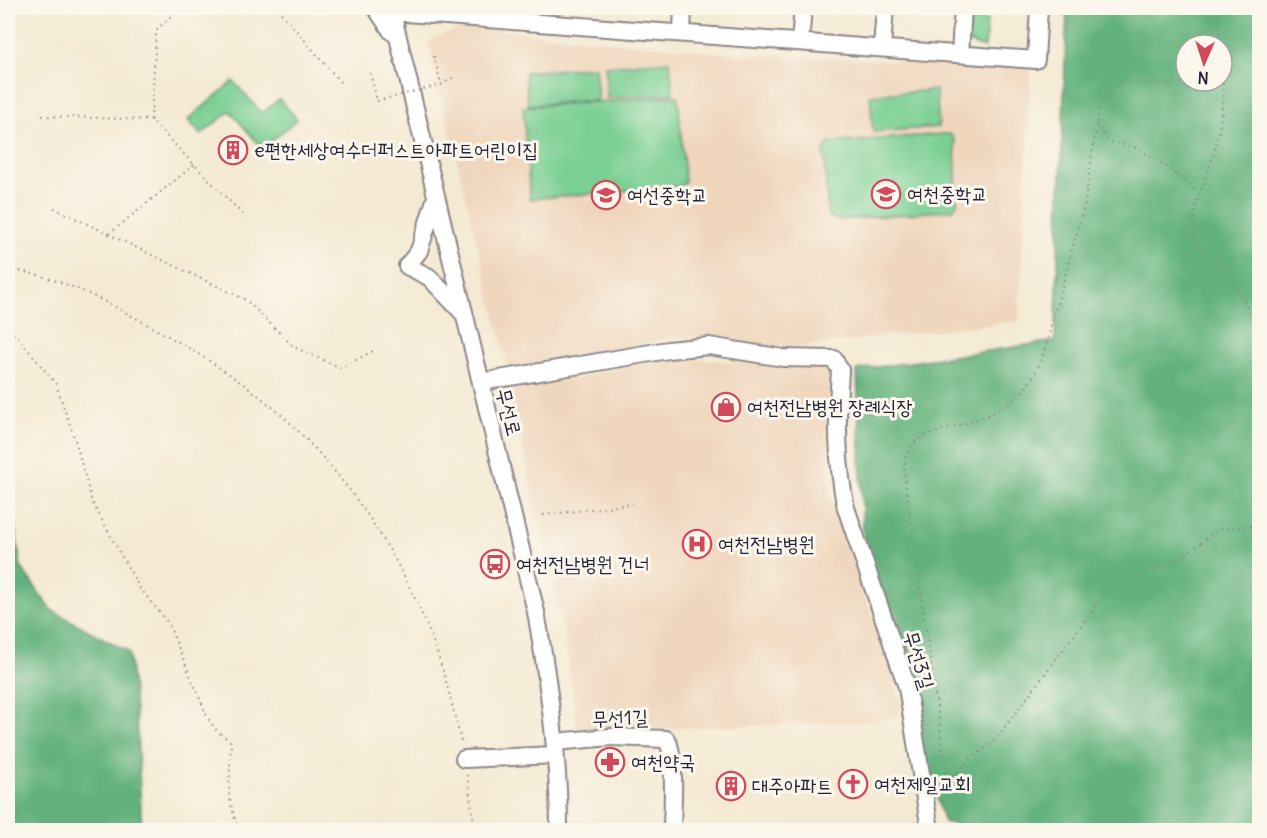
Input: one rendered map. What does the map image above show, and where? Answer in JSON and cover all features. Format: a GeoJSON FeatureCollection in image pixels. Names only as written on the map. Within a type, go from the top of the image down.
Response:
{"type":"FeatureCollection","features":[{"type":"Feature","properties":{"kind":"street"},"geometry":{"type":"LineString","coordinates":[[682,33],[683,8]]}},
{"type":"Feature","properties":{"kind":"street"},"geometry":{"type":"LineString","coordinates":[[800,42],[803,8]]}},
{"type":"Feature","properties":{"kind":"street"},"geometry":{"type":"LineString","coordinates":[[882,48],[885,8]]}},
{"type":"Feature","properties":{"kind":"street"},"geometry":{"type":"LineString","coordinates":[[960,54],[963,8]]}},
{"type":"Feature","properties":{"kind":"street"},"geometry":{"type":"LineString","coordinates":[[386,9],[1036,60],[1039,8]]}},
{"type":"Feature","properties":{"kind":"street","name":"무선로"},"geometry":{"type":"LineString","coordinates":[[386,9],[399,43],[536,612],[548,678],[555,749],[558,831]]}},
{"type":"Feature","properties":{"kind":"street"},"geometry":{"type":"LineString","coordinates":[[436,196],[418,251],[407,266],[429,277],[465,315]]}},
{"type":"Feature","properties":{"kind":"street","name":"무선3길"},"geometry":{"type":"LineString","coordinates":[[481,382],[668,350],[709,346],[783,358],[829,357],[837,363],[840,370],[838,455],[846,508],[904,674],[930,831]]}},
{"type":"Feature","properties":{"kind":"street","name":"무선1길"},"geometry":{"type":"LineString","coordinates":[[555,749],[611,737],[666,739],[671,762],[672,831]]}},
{"type":"Feature","properties":{"kind":"street"},"geometry":{"type":"LineString","coordinates":[[464,759],[555,749]]}},
{"type":"Feature","properties":{"kind":"path"},"geometry":{"type":"LineString","coordinates":[[151,120],[156,31],[178,8]]}},
{"type":"Feature","properties":{"kind":"path"},"geometry":{"type":"LineString","coordinates":[[277,8],[341,83]]}},
{"type":"Feature","properties":{"kind":"path"},"geometry":{"type":"LineString","coordinates":[[1089,8],[1117,15]]}},
{"type":"Feature","properties":{"kind":"path"},"geometry":{"type":"LineString","coordinates":[[1217,8],[1220,33]]}},
{"type":"Feature","properties":{"kind":"path"},"geometry":{"type":"LineString","coordinates":[[434,57],[441,85]]}},
{"type":"Feature","properties":{"kind":"path"},"geometry":{"type":"LineString","coordinates":[[370,73],[377,101],[441,85],[456,76]]}},
{"type":"Feature","properties":{"kind":"path"},"geometry":{"type":"LineString","coordinates":[[1174,83],[1158,85],[1124,81],[1100,102],[1095,122],[1085,202],[1044,352],[1035,375],[1007,407],[922,437],[910,446],[904,459],[905,480],[947,779],[969,759],[993,743],[1107,591],[1179,559],[1220,528],[1252,526],[1260,522]]}},
{"type":"Feature","properties":{"kind":"path"},"geometry":{"type":"LineString","coordinates":[[1221,93],[1216,146],[1198,192],[1195,233],[1198,246],[1227,272],[1250,311],[1260,335]]}},
{"type":"Feature","properties":{"kind":"path"},"geometry":{"type":"LineString","coordinates":[[42,116],[151,120],[246,218]]}},
{"type":"Feature","properties":{"kind":"path"},"geometry":{"type":"LineString","coordinates":[[1095,122],[1108,141],[1136,147],[1160,162],[1198,192]]}},
{"type":"Feature","properties":{"kind":"path"},"geometry":{"type":"LineString","coordinates":[[109,234],[195,164]]}},
{"type":"Feature","properties":{"kind":"path"},"geometry":{"type":"LineString","coordinates":[[54,208],[246,300],[294,347],[341,368],[373,351]]}},
{"type":"Feature","properties":{"kind":"path"},"geometry":{"type":"LineString","coordinates":[[8,269],[51,278],[119,309],[197,354],[241,384],[294,427],[338,476],[375,525],[409,587],[442,669],[464,759],[475,831]]}},
{"type":"Feature","properties":{"kind":"path"},"geometry":{"type":"LineString","coordinates":[[8,330],[16,335],[56,384],[96,511],[139,587],[168,623],[208,718],[215,729],[231,742],[229,797],[238,831]]}},
{"type":"Feature","properties":{"kind":"path"},"geometry":{"type":"LineString","coordinates":[[543,515],[633,504]]}},
{"type":"Feature","properties":{"kind":"path"},"geometry":{"type":"LineString","coordinates":[[1252,526],[1260,537]]}},
{"type":"Feature","properties":{"kind":"shaded area"},"geometry":{"type":"Polygon","coordinates":[[[466,27],[734,54],[1031,67],[1019,321],[789,348],[695,337],[673,338],[508,368],[429,46],[432,38],[466,27]]]}},
{"type":"Feature","properties":{"kind":"shaded area","name":"여천전남병원"},"geometry":{"type":"Polygon","coordinates":[[[677,358],[823,367],[830,374],[827,453],[831,496],[867,603],[892,664],[901,706],[899,715],[891,719],[838,723],[577,731],[569,662],[558,602],[509,390],[677,358]]]}},
{"type":"Feature","properties":{"kind":"green space"},"geometry":{"type":"Polygon","coordinates":[[[1067,8],[1259,8],[1259,830],[984,830],[944,822],[863,534],[857,370],[1055,341],[1067,8]]]}},
{"type":"Feature","properties":{"kind":"green space"},"geometry":{"type":"Polygon","coordinates":[[[969,19],[987,20],[985,48],[968,42],[969,19]]]}},
{"type":"Feature","properties":{"kind":"green space"},"geometry":{"type":"Polygon","coordinates":[[[670,61],[673,94],[607,98],[605,66],[670,61]]]}},
{"type":"Feature","properties":{"kind":"green space"},"geometry":{"type":"Polygon","coordinates":[[[595,67],[598,100],[528,105],[525,72],[595,67]]]}},
{"type":"Feature","properties":{"kind":"green space"},"geometry":{"type":"Polygon","coordinates":[[[233,81],[262,113],[279,99],[297,119],[263,149],[230,111],[201,135],[188,120],[233,81]]]}},
{"type":"Feature","properties":{"kind":"green space"},"geometry":{"type":"Polygon","coordinates":[[[936,90],[939,127],[873,132],[870,95],[936,90]]]}},
{"type":"Feature","properties":{"kind":"green space"},"geometry":{"type":"Polygon","coordinates":[[[678,96],[685,181],[681,186],[530,199],[523,107],[678,96]]]}},
{"type":"Feature","properties":{"kind":"green space"},"geometry":{"type":"Polygon","coordinates":[[[950,134],[955,141],[957,204],[952,210],[838,220],[828,216],[824,151],[829,143],[950,134]]]}},
{"type":"Feature","properties":{"kind":"green space"},"geometry":{"type":"Polygon","coordinates":[[[8,523],[15,526],[21,567],[51,610],[129,652],[137,730],[142,830],[8,830],[8,523]]]}},
{"type":"Feature","properties":{"kind":"place","name":"e편한세상여수더퍼스트아파트어린이집"},"geometry":{"type":"Point","coordinates":[233,150]}},
{"type":"Feature","properties":{"kind":"place","name":"여천중학교"},"geometry":{"type":"Point","coordinates":[886,194]}},
{"type":"Feature","properties":{"kind":"place","name":"여선중학교"},"geometry":{"type":"Point","coordinates":[606,195]}},
{"type":"Feature","properties":{"kind":"place","name":"여천전남병원 장례식장"},"geometry":{"type":"Point","coordinates":[726,407]}},
{"type":"Feature","properties":{"kind":"place","name":"여천전남병원"},"geometry":{"type":"Point","coordinates":[697,544]}},
{"type":"Feature","properties":{"kind":"place","name":"여천전남병원 건너"},"geometry":{"type":"Point","coordinates":[495,564]}},
{"type":"Feature","properties":{"kind":"place","name":"여천약국"},"geometry":{"type":"Point","coordinates":[610,762]}},
{"type":"Feature","properties":{"kind":"place","name":"여천제일교회"},"geometry":{"type":"Point","coordinates":[853,784]}},
{"type":"Feature","properties":{"kind":"place","name":"대주아파트"},"geometry":{"type":"Point","coordinates":[731,786]}}]}
